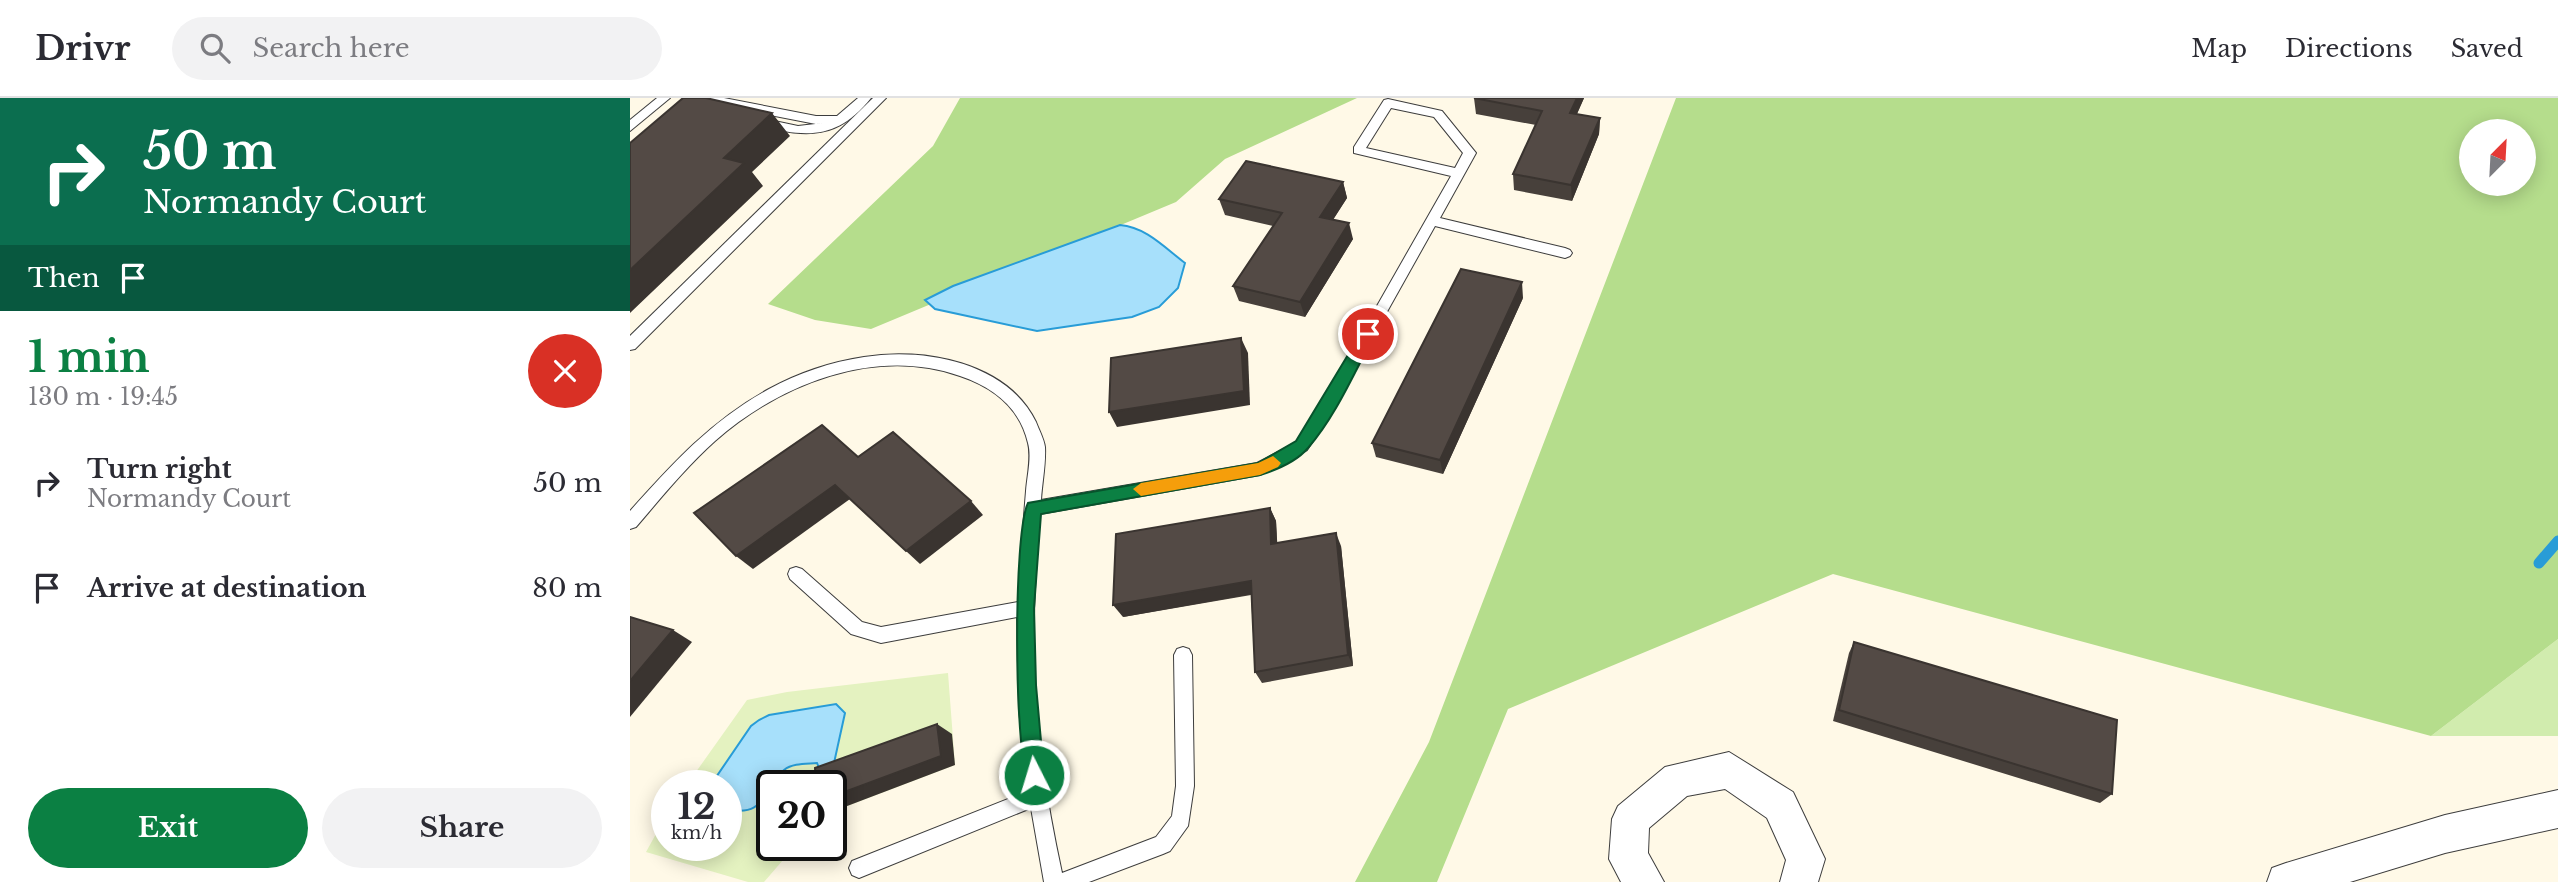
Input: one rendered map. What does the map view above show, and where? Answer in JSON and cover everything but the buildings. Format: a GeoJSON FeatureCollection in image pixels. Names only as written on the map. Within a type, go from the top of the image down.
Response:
{"type":"FeatureCollection","features":[{"type":"Feature","properties":{"kind":"street"},"geometry":{"type":"LineString","coordinates":[[1645,882],[1628,859],[1631,819],[1678,780],[1729,770],[1780,805],[1806,859],[1799,882]]}},
{"type":"Feature","properties":{"kind":"street"},"geometry":{"type":"LineString","coordinates":[[2286,882],[2445,834],[2515,816],[2558,809]]}},
{"type":"Feature","properties":{"kind":"lane"},"geometry":{"type":"LineString","coordinates":[[630,127],[664,98]]}},
{"type":"Feature","properties":{"kind":"lane"},"geometry":{"type":"LineString","coordinates":[[704,98],[816,120],[841,119]]}},
{"type":"Feature","properties":{"kind":"lane"},"geometry":{"type":"LineString","coordinates":[[692,106],[798,131],[827,130],[865,98]]}},
{"type":"Feature","properties":{"kind":"lane"},"geometry":{"type":"LineString","coordinates":[[630,345],[880,98]]}},
{"type":"Feature","properties":{"kind":"lane"},"geometry":{"type":"LineString","coordinates":[[1033,508],[1260,469],[1302,446],[1432,221],[1469,153],[1438,114],[1388,103],[1358,150],[1458,173]]}},
{"type":"Feature","properties":{"kind":"lane"},"geometry":{"type":"LineString","coordinates":[[1432,221],[1565,253]]}},
{"type":"Feature","properties":{"kind":"lane"},"geometry":{"type":"LineString","coordinates":[[630,522],[686,460],[721,427],[754,404],[793,383],[833,369],[873,361],[910,359],[949,366],[984,377],[1010,395],[1030,422],[1037,446],[1026,608],[1027,685],[1036,797],[1054,882]]}},
{"type":"Feature","properties":{"kind":"lane"},"geometry":{"type":"LineString","coordinates":[[796,573],[857,629],[881,635],[1026,608]]}},
{"type":"Feature","properties":{"kind":"lane"},"geometry":{"type":"LineString","coordinates":[[1064,882],[1163,844],[1181,818],[1185,786],[1183,654]]}},
{"type":"Feature","properties":{"kind":"lane"},"geometry":{"type":"LineString","coordinates":[[859,868],[1036,797]]}},
{"type":"Feature","properties":{"kind":"green space"},"geometry":{"type":"Polygon","coordinates":[[[960,98],[1357,98],[1225,159],[1176,202],[871,329],[815,320],[768,304],[933,146],[960,98]]]}},
{"type":"Feature","properties":{"kind":"green space"},"geometry":{"type":"Polygon","coordinates":[[[1676,98],[2558,98],[2558,639],[2431,736],[1833,574],[1508,709],[1437,882],[1355,882],[1429,742],[1676,98]]]}},
{"type":"Feature","properties":{"kind":"green space"},"geometry":{"type":"Polygon","coordinates":[[[2558,639],[2558,736],[2431,736],[2558,639]]]}},
{"type":"Feature","properties":{"kind":"green space"},"geometry":{"type":"Polygon","coordinates":[[[948,673],[955,765],[847,806],[847,770],[756,770],[756,861],[782,861],[764,882],[748,882],[677,861],[742,861],[742,770],[697,770],[747,700],[787,692],[948,673]]]}},
{"type":"Feature","properties":{"kind":"water"},"geometry":{"type":"Polygon","coordinates":[[[1120,225],[1147,234],[1185,263],[1178,288],[1159,307],[1132,317],[1037,331],[935,309],[925,300],[953,286],[1120,225]]]}},
{"type":"Feature","properties":{"kind":"water"},"geometry":{"type":"Polygon","coordinates":[[[836,704],[845,713],[834,763],[819,768],[817,763],[800,764],[784,770],[756,770],[756,806],[742,811],[742,770],[721,770],[751,726],[769,715],[836,704]]]}},
{"type":"Feature","properties":{"kind":"waterway"},"geometry":{"type":"LineString","coordinates":[[2539,563],[2558,541]]}},
{"type":"Feature","properties":{"kind":"slow traffic"},"geometry":{"type":"LineString","coordinates":[[1141,489],[1260,469],[1273,463]]}},
{"type":"Feature","properties":{"kind":"route"},"geometry":{"type":"LineString","coordinates":[[1034,775],[1027,685],[1026,608],[1033,508],[1260,469],[1286,456],[1302,446],[1317,424],[1368,334]]}}]}
